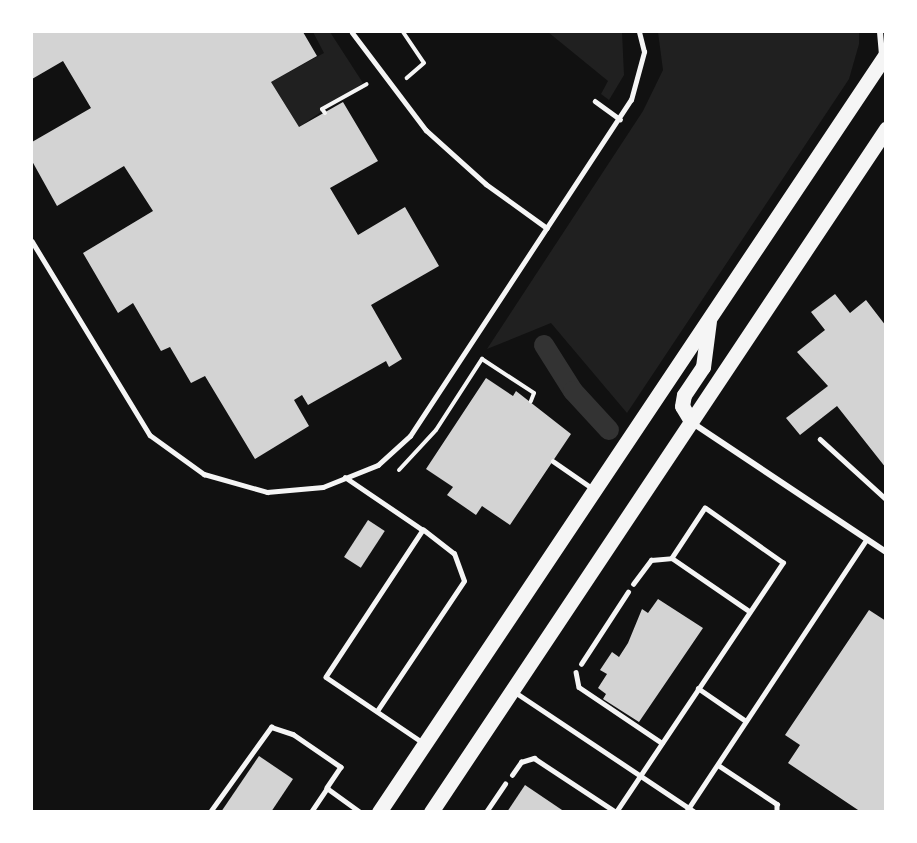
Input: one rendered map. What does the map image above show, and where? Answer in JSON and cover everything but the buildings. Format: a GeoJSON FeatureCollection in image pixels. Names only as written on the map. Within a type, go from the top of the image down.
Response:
{"type":"FeatureCollection","features":[{"type":"Feature","properties":{"kind":"main road"},"geometry":{"type":"LineString","coordinates":[[379,812],[884,57]]}},
{"type":"Feature","properties":{"kind":"main road"},"geometry":{"type":"LineString","coordinates":[[431,812],[885,129]]}},
{"type":"Feature","properties":{"kind":"main road"},"geometry":{"type":"LineString","coordinates":[[691,421],[684,395],[703,367],[709,318]]}},
{"type":"Feature","properties":{"kind":"street"},"geometry":{"type":"LineString","coordinates":[[880,32],[884,57]]}},
{"type":"Feature","properties":{"kind":"street"},"geometry":{"type":"LineString","coordinates":[[691,421],[885,552]]}},
{"type":"Feature","properties":{"kind":"lane"},"geometry":{"type":"LineString","coordinates":[[352,32],[426,130],[486,184],[547,228]]}},
{"type":"Feature","properties":{"kind":"lane"},"geometry":{"type":"LineString","coordinates":[[32,241],[150,435],[204,474],[267,492],[323,487],[378,465],[410,436],[631,100],[644,52],[639,32]]}},
{"type":"Feature","properties":{"kind":"lane"},"geometry":{"type":"LineString","coordinates":[[595,102],[620,119]]}},
{"type":"Feature","properties":{"kind":"lane"},"geometry":{"type":"LineString","coordinates":[[820,439],[885,499]]}},
{"type":"Feature","properties":{"kind":"lane"},"geometry":{"type":"LineString","coordinates":[[553,461],[594,489]]}},
{"type":"Feature","properties":{"kind":"lane"},"geometry":{"type":"LineString","coordinates":[[345,477],[454,554],[464,581],[376,711]]}},
{"type":"Feature","properties":{"kind":"lane"},"geometry":{"type":"LineString","coordinates":[[512,775],[521,762],[534,758],[616,812],[783,562],[705,508],[672,558]]}},
{"type":"Feature","properties":{"kind":"lane"},"geometry":{"type":"LineString","coordinates":[[423,530],[326,676],[425,743]]}},
{"type":"Feature","properties":{"kind":"lane"},"geometry":{"type":"LineString","coordinates":[[687,810],[866,540]]}},
{"type":"Feature","properties":{"kind":"lane"},"geometry":{"type":"LineString","coordinates":[[633,584],[651,560],[672,558],[749,612]]}},
{"type":"Feature","properties":{"kind":"lane"},"geometry":{"type":"LineString","coordinates":[[581,664],[628,591]]}},
{"type":"Feature","properties":{"kind":"lane"},"geometry":{"type":"LineString","coordinates":[[576,672],[579,687],[662,743]]}},
{"type":"Feature","properties":{"kind":"lane"},"geometry":{"type":"LineString","coordinates":[[698,688],[746,721]]}},
{"type":"Feature","properties":{"kind":"lane"},"geometry":{"type":"LineString","coordinates":[[512,690],[640,775],[687,810],[694,812]]}},
{"type":"Feature","properties":{"kind":"lane"},"geometry":{"type":"LineString","coordinates":[[210,812],[263,731],[278,728],[341,767],[311,812]]}},
{"type":"Feature","properties":{"kind":"lane"},"geometry":{"type":"LineString","coordinates":[[718,765],[777,804],[777,812]]}},
{"type":"Feature","properties":{"kind":"lane"},"geometry":{"type":"LineString","coordinates":[[486,812],[505,784]]}},
{"type":"Feature","properties":{"kind":"lane"},"geometry":{"type":"LineString","coordinates":[[327,788],[360,812]]}},
{"type":"Feature","properties":{"kind":"path"},"geometry":{"type":"LineString","coordinates":[[403,32],[424,63],[407,78]]}},
{"type":"Feature","properties":{"kind":"path"},"geometry":{"type":"LineString","coordinates":[[325,112],[322,109],[367,84]]}},
{"type":"Feature","properties":{"kind":"path"},"geometry":{"type":"LineString","coordinates":[[399,470],[436,430],[482,359],[534,393],[531,401]]}},
{"type":"Feature","properties":{"kind":"shaded area"},"geometry":{"type":"Polygon","coordinates":[[[313,32],[330,32],[363,83],[299,127],[271,82],[324,53],[313,32]]]}},
{"type":"Feature","properties":{"kind":"shaded area"},"geometry":{"type":"Polygon","coordinates":[[[548,32],[622,32],[624,75],[609,100],[601,94],[608,81],[548,32]]]}},
{"type":"Feature","properties":{"kind":"shaded area"},"geometry":{"type":"Polygon","coordinates":[[[658,32],[859,32],[859,44],[849,79],[627,413],[551,323],[487,349],[643,111],[663,70],[658,32]]]}},
{"type":"Feature","properties":{"kind":"waterway"},"geometry":{"type":"LineString","coordinates":[[544,345],[573,391],[609,430]]}}]}
